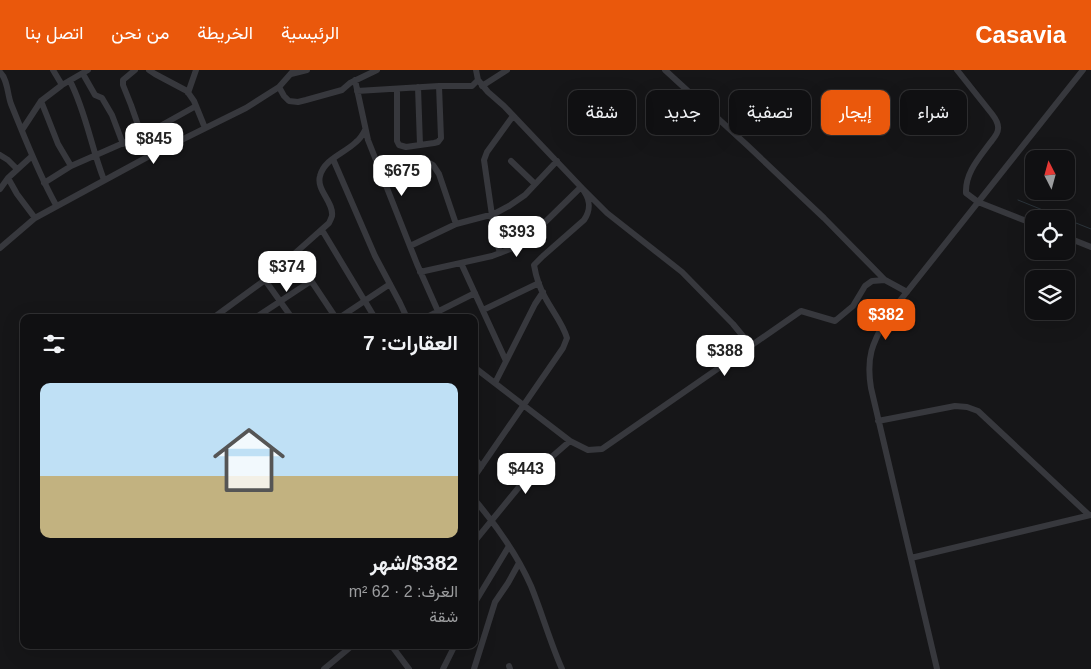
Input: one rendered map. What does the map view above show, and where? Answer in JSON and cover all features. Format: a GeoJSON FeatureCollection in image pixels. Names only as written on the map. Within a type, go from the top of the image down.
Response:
{"type":"FeatureCollection","features":[{"type":"Feature","properties":{"kind":"street"},"geometry":{"type":"LineString","coordinates":[[53,70],[62,85]]}},
{"type":"Feature","properties":{"kind":"street"},"geometry":{"type":"LineString","coordinates":[[135,70],[122,83],[142,135],[153,154]]}},
{"type":"Feature","properties":{"kind":"street"},"geometry":{"type":"LineString","coordinates":[[149,70],[187,91],[196,106],[205,128]]}},
{"type":"Feature","properties":{"kind":"street"},"geometry":{"type":"LineString","coordinates":[[188,93],[196,70]]}},
{"type":"Feature","properties":{"kind":"street"},"geometry":{"type":"LineString","coordinates":[[0,248],[35,218],[153,154],[246,108],[279,87],[292,72],[307,70]]}},
{"type":"Feature","properties":{"kind":"street"},"geometry":{"type":"LineString","coordinates":[[279,87],[284,96],[290,101],[298,102],[342,90],[355,80],[377,70]]}},
{"type":"Feature","properties":{"kind":"street"},"geometry":{"type":"LineString","coordinates":[[476,70],[478,80],[482,86],[606,213],[682,272],[733,324],[751,346]]}},
{"type":"Feature","properties":{"kind":"street"},"geometry":{"type":"LineString","coordinates":[[482,86],[507,70]]}},
{"type":"Feature","properties":{"kind":"street"},"geometry":{"type":"LineString","coordinates":[[665,70],[817,211],[885,280],[907,292]]}},
{"type":"Feature","properties":{"kind":"street"},"geometry":{"type":"LineString","coordinates":[[957,70],[992,114],[998,125],[995,136],[969,174],[966,193],[978,202],[1025,220]]}},
{"type":"Feature","properties":{"kind":"street"},"geometry":{"type":"LineString","coordinates":[[937,669],[878,421],[869,376],[872,346],[887,317],[1083,70]]}},
{"type":"Feature","properties":{"kind":"street"},"geometry":{"type":"LineString","coordinates":[[0,72],[5,79],[10,101],[32,156],[56,206]]}},
{"type":"Feature","properties":{"kind":"street"},"geometry":{"type":"LineString","coordinates":[[22,130],[40,101],[62,85],[86,72],[95,95],[102,98],[112,115],[123,144]]}},
{"type":"Feature","properties":{"kind":"street"},"geometry":{"type":"LineString","coordinates":[[355,80],[365,130],[420,272],[440,314],[475,293]]}},
{"type":"Feature","properties":{"kind":"street"},"geometry":{"type":"LineString","coordinates":[[358,91],[472,86],[478,80]]}},
{"type":"Feature","properties":{"kind":"street"},"geometry":{"type":"LineString","coordinates":[[70,81],[83,113],[104,180]]}},
{"type":"Feature","properties":{"kind":"street"},"geometry":{"type":"LineString","coordinates":[[397,89],[397,141],[399,145],[406,147],[438,142],[441,138],[439,86]]}},
{"type":"Feature","properties":{"kind":"street"},"geometry":{"type":"LineString","coordinates":[[418,87],[420,145]]}},
{"type":"Feature","properties":{"kind":"street"},"geometry":{"type":"LineString","coordinates":[[40,101],[58,144],[71,166]]}},
{"type":"Feature","properties":{"kind":"street"},"geometry":{"type":"LineString","coordinates":[[44,183],[71,166],[153,130],[196,106]]}},
{"type":"Feature","properties":{"kind":"street"},"geometry":{"type":"LineString","coordinates":[[500,253],[495,236],[484,160],[487,152],[513,116]]}},
{"type":"Feature","properties":{"kind":"street"},"geometry":{"type":"LineString","coordinates":[[220,314],[265,280],[329,223],[332,216],[331,209],[320,183],[320,176],[328,162],[356,143],[365,130]]}},
{"type":"Feature","properties":{"kind":"street"},"geometry":{"type":"LineString","coordinates":[[0,155],[8,160],[16,169]]}},
{"type":"Feature","properties":{"kind":"street"},"geometry":{"type":"LineString","coordinates":[[0,189],[16,169],[32,156]]}},
{"type":"Feature","properties":{"kind":"street"},"geometry":{"type":"LineString","coordinates":[[333,159],[375,256],[405,314]]}},
{"type":"Feature","properties":{"kind":"street"},"geometry":{"type":"LineString","coordinates":[[376,159],[426,161],[433,164],[456,224]]}},
{"type":"Feature","properties":{"kind":"street"},"geometry":{"type":"LineString","coordinates":[[511,161],[535,184]]}},
{"type":"Feature","properties":{"kind":"street"},"geometry":{"type":"LineString","coordinates":[[410,246],[456,224],[492,214],[509,206],[525,195],[557,161]]}},
{"type":"Feature","properties":{"kind":"street"},"geometry":{"type":"LineString","coordinates":[[8,178],[35,218]]}},
{"type":"Feature","properties":{"kind":"street"},"geometry":{"type":"LineString","coordinates":[[420,272],[500,253],[513,248],[533,234],[581,187]]}},
{"type":"Feature","properties":{"kind":"street"},"geometry":{"type":"LineString","coordinates":[[478,472],[568,338],[563,326],[545,298],[534,265],[588,215],[589,198],[581,187]]}},
{"type":"Feature","properties":{"kind":"street"},"geometry":{"type":"LineString","coordinates":[[322,230],[373,314]]}},
{"type":"Feature","properties":{"kind":"street"},"geometry":{"type":"LineString","coordinates":[[1075,241],[1091,247]]}},
{"type":"Feature","properties":{"kind":"street"},"geometry":{"type":"LineString","coordinates":[[294,255],[334,314]]}},
{"type":"Feature","properties":{"kind":"street"},"geometry":{"type":"LineString","coordinates":[[461,263],[506,361]]}},
{"type":"Feature","properties":{"kind":"street"},"geometry":{"type":"LineString","coordinates":[[265,280],[289,314]]}},
{"type":"Feature","properties":{"kind":"street"},"geometry":{"type":"LineString","coordinates":[[478,370],[570,441],[588,450],[602,449],[801,311],[835,321],[853,306],[865,286],[872,281],[885,280]]}},
{"type":"Feature","properties":{"kind":"street"},"geometry":{"type":"LineString","coordinates":[[261,314],[311,281]]}},
{"type":"Feature","properties":{"kind":"street"},"geometry":{"type":"LineString","coordinates":[[483,310],[539,283]]}},
{"type":"Feature","properties":{"kind":"street"},"geometry":{"type":"LineString","coordinates":[[343,314],[390,284]]}},
{"type":"Feature","properties":{"kind":"street"},"geometry":{"type":"LineString","coordinates":[[494,383],[543,292]]}},
{"type":"Feature","properties":{"kind":"street"},"geometry":{"type":"LineString","coordinates":[[878,421],[955,406],[978,411],[1090,515]]}},
{"type":"Feature","properties":{"kind":"street"},"geometry":{"type":"LineString","coordinates":[[478,537],[524,481],[570,441]]}},
{"type":"Feature","properties":{"kind":"street"},"geometry":{"type":"LineString","coordinates":[[478,463],[481,467]]}},
{"type":"Feature","properties":{"kind":"street"},"geometry":{"type":"LineString","coordinates":[[478,504],[492,520],[519,563],[530,585],[562,669]]}},
{"type":"Feature","properties":{"kind":"street"},"geometry":{"type":"LineString","coordinates":[[911,558],[1090,515]]}},
{"type":"Feature","properties":{"kind":"street"},"geometry":{"type":"LineString","coordinates":[[478,597],[509,546]]}},
{"type":"Feature","properties":{"kind":"street"},"geometry":{"type":"LineString","coordinates":[[474,669],[496,602],[519,563]]}},
{"type":"Feature","properties":{"kind":"street"},"geometry":{"type":"LineString","coordinates":[[324,669],[348,649]]}},
{"type":"Feature","properties":{"kind":"street"},"geometry":{"type":"LineString","coordinates":[[394,649],[409,669]]}},
{"type":"Feature","properties":{"kind":"street"},"geometry":{"type":"LineString","coordinates":[[444,669],[453,649]]}},
{"type":"Feature","properties":{"kind":"waterway"},"geometry":{"type":"LineString","coordinates":[[1018,200],[1043,210]]}},
{"type":"Feature","properties":{"kind":"waterway"},"geometry":{"type":"LineString","coordinates":[[1075,223],[1091,229]]}}]}
